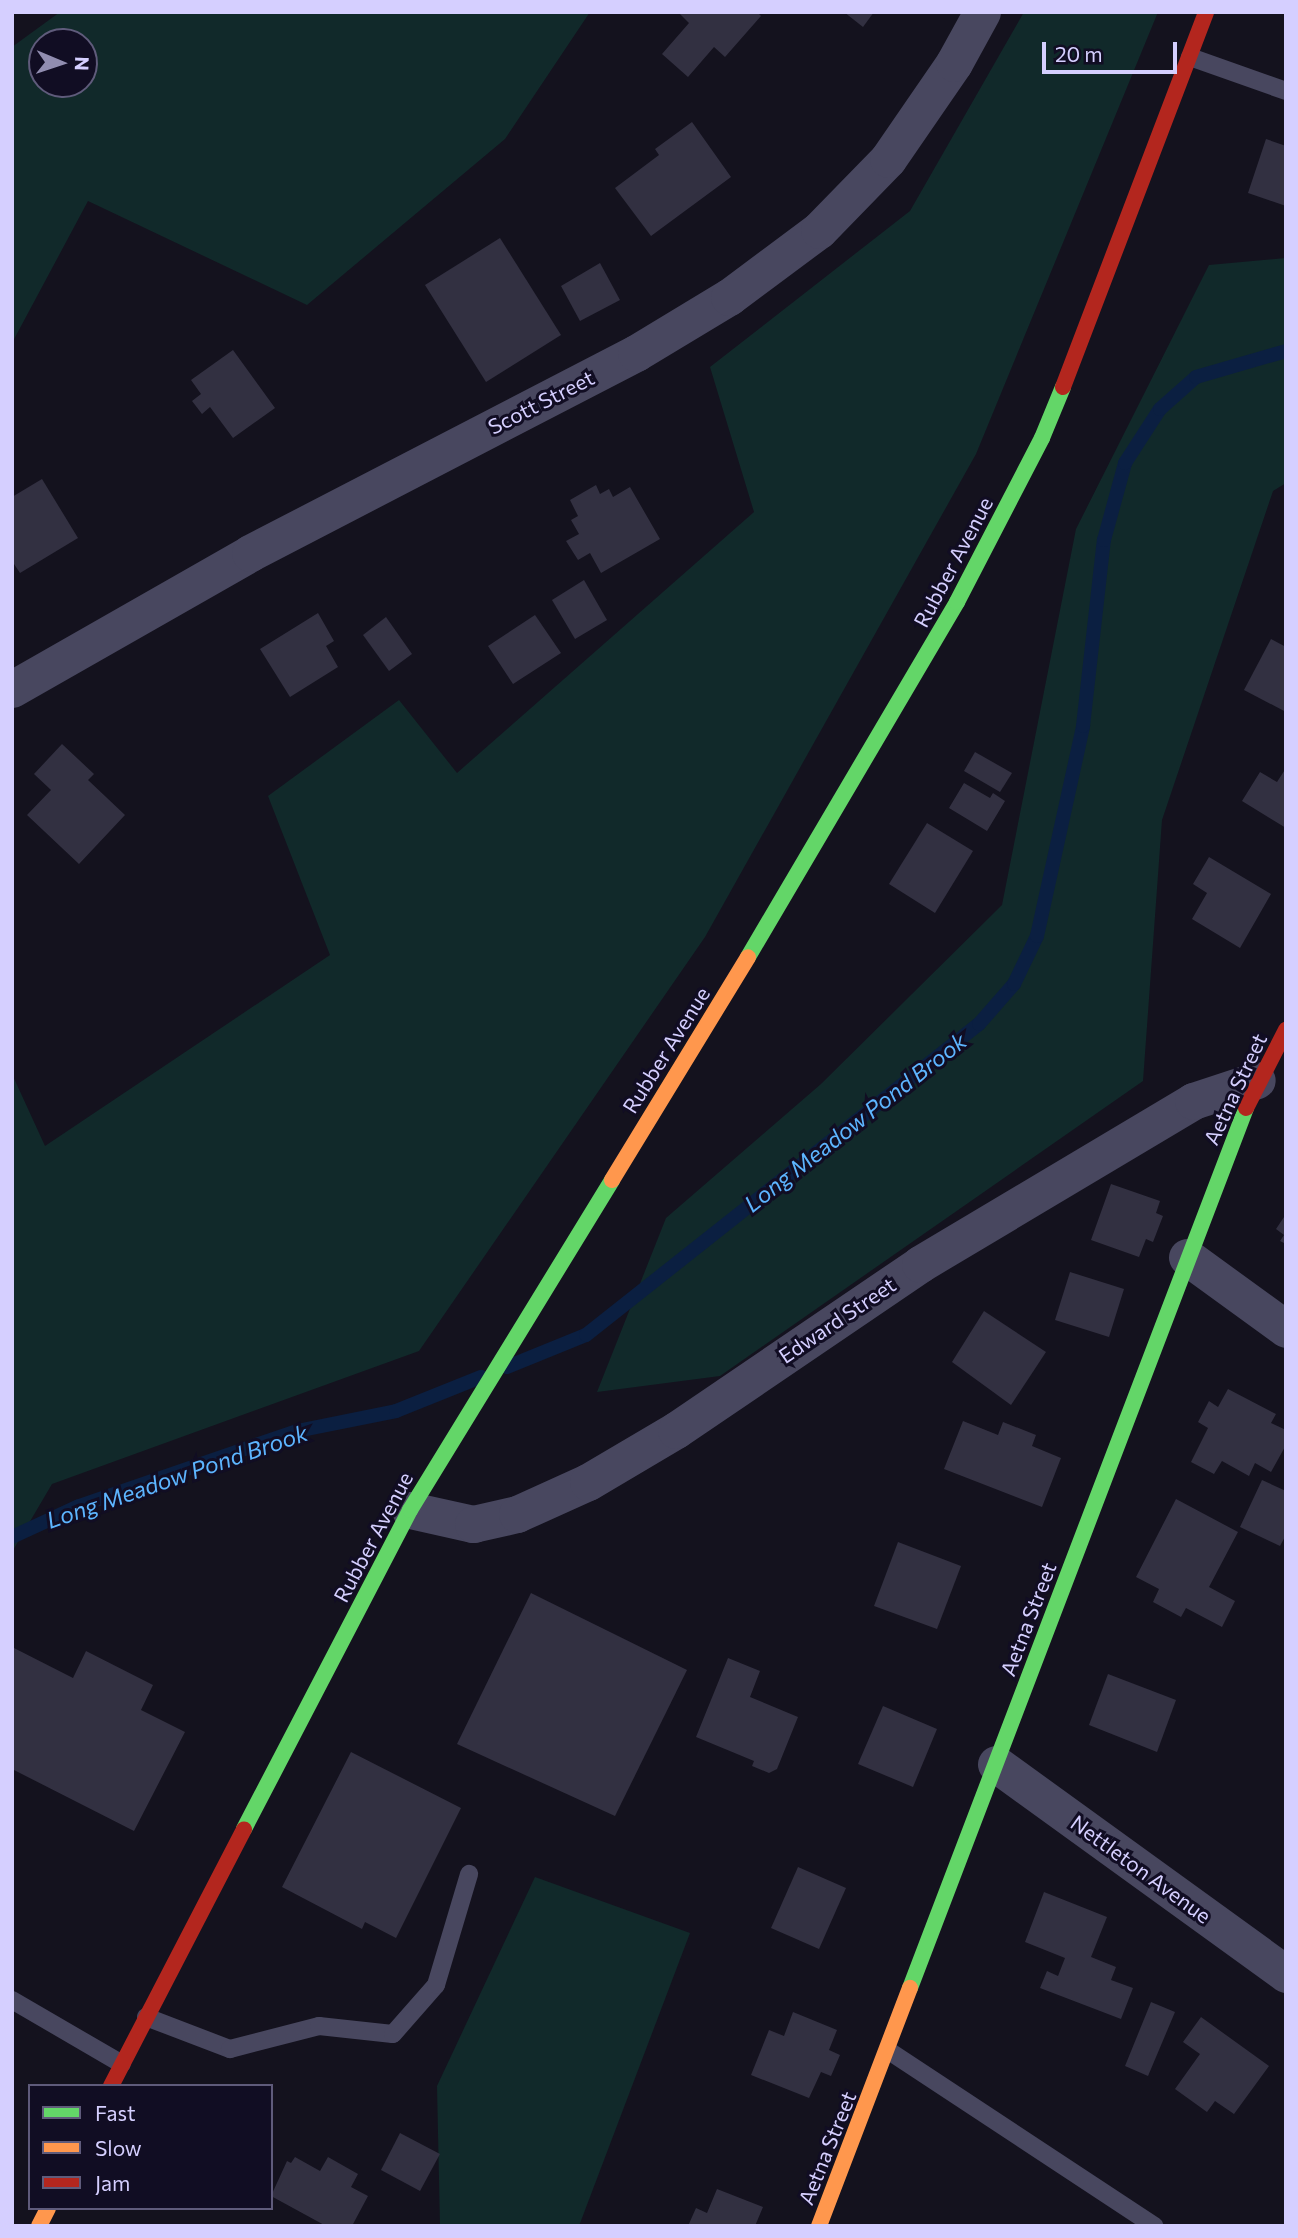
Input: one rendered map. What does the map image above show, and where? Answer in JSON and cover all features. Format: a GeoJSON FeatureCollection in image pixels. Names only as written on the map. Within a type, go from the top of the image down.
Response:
{"type":"FeatureCollection","features":[{"type":"Feature","properties":{"kind":"street","name":"Scott Street"},"geometry":{"type":"LineString","coordinates":[[12,689],[250,553],[636,353],[729,297],[819,230],[888,159],[954,63],[982,12]]}},
{"type":"Feature","properties":{"kind":"street","name":"Rubber Avenue"},"geometry":{"type":"LineString","coordinates":[[112,2084],[410,1510],[833,818],[957,602],[1042,438],[1206,12]]}},
{"type":"Feature","properties":{"kind":"street","name":"Aetna Street"},"geometry":{"type":"LineString","coordinates":[[819,2226],[889,2051],[1187,1257],[1257,1080],[1286,1030]]}},
{"type":"Feature","properties":{"kind":"street","name":"Edward Street"},"geometry":{"type":"LineString","coordinates":[[410,1510],[473,1524],[517,1514],[588,1482],[676,1430],[932,1256],[1193,1101],[1257,1080]]}},
{"type":"Feature","properties":{"kind":"street"},"geometry":{"type":"LineString","coordinates":[[1187,1257],[1286,1329]]}},
{"type":"Feature","properties":{"kind":"street","name":"Nettleton Avenue"},"geometry":{"type":"LineString","coordinates":[[996,1764],[1286,1974]]}},
{"type":"Feature","properties":{"kind":"street"},"geometry":{"type":"LineString","coordinates":[[39,2226],[47,2210]]}},
{"type":"Feature","properties":{"kind":"lane"},"geometry":{"type":"LineString","coordinates":[[1190,57],[1286,91]]}},
{"type":"Feature","properties":{"kind":"lane"},"geometry":{"type":"LineString","coordinates":[[146,2017],[230,2049],[319,2026],[393,2034],[436,1985],[469,1874]]}},
{"type":"Feature","properties":{"kind":"lane"},"geometry":{"type":"LineString","coordinates":[[12,2000],[122,2064]]}},
{"type":"Feature","properties":{"kind":"lane"},"geometry":{"type":"LineString","coordinates":[[889,2051],[1154,2226]]}},
{"type":"Feature","properties":{"kind":"green space"},"geometry":{"type":"Polygon","coordinates":[[[60,12],[590,12],[505,139],[307,305],[88,201],[12,343],[12,47],[28,35],[28,98],[98,98],[98,28],[38,28],[60,12]]]}},
{"type":"Feature","properties":{"kind":"green space"},"geometry":{"type":"Polygon","coordinates":[[[1024,12],[1158,12],[976,454],[705,937],[419,1351],[52,1484],[12,1552],[12,1074],[45,1146],[330,955],[268,796],[399,700],[457,773],[754,512],[710,367],[910,211],[1024,12]]]}},
{"type":"Feature","properties":{"kind":"green space"},"geometry":{"type":"Polygon","coordinates":[[[1286,258],[1286,483],[1273,491],[1162,820],[1143,1081],[720,1376],[597,1392],[666,1218],[821,1084],[1002,905],[1076,529],[1209,265],[1286,258]]]}},
{"type":"Feature","properties":{"kind":"green space"},"geometry":{"type":"Polygon","coordinates":[[[535,1877],[690,1933],[579,2226],[440,2226],[437,2086],[535,1877]]]}},
{"type":"Feature","properties":{"kind":"building"},"geometry":{"type":"Polygon","coordinates":[[[678,12],[757,12],[761,16],[725,57],[714,47],[688,77],[662,54],[689,23],[678,12]]]}},
{"type":"Feature","properties":{"kind":"building"},"geometry":{"type":"Polygon","coordinates":[[[844,12],[874,12],[863,27],[844,12]]]}},
{"type":"Feature","properties":{"kind":"building"},"geometry":{"type":"Polygon","coordinates":[[[692,122],[731,177],[651,236],[615,188],[659,155],[655,149],[692,122]]]}},
{"type":"Feature","properties":{"kind":"building"},"geometry":{"type":"Polygon","coordinates":[[[1266,139],[1286,146],[1286,206],[1248,193],[1266,139]]]}},
{"type":"Feature","properties":{"kind":"building"},"geometry":{"type":"Polygon","coordinates":[[[500,238],[561,335],[486,382],[425,285],[500,238]]]}},
{"type":"Feature","properties":{"kind":"building"},"geometry":{"type":"Polygon","coordinates":[[[600,263],[620,300],[580,321],[561,286],[600,263]]]}},
{"type":"Feature","properties":{"kind":"building"},"geometry":{"type":"Polygon","coordinates":[[[233,350],[275,408],[233,438],[210,407],[202,414],[192,401],[201,394],[191,380],[233,350]]]}},
{"type":"Feature","properties":{"kind":"building"},"geometry":{"type":"Polygon","coordinates":[[[42,479],[78,538],[20,573],[12,561],[12,497],[42,479]]]}},
{"type":"Feature","properties":{"kind":"building"},"geometry":{"type":"Polygon","coordinates":[[[596,485],[600,494],[609,489],[613,497],[630,487],[660,539],[601,573],[590,553],[578,560],[566,541],[579,534],[571,520],[578,516],[570,500],[596,485]]]}},
{"type":"Feature","properties":{"kind":"building"},"geometry":{"type":"Polygon","coordinates":[[[584,580],[607,620],[575,639],[552,600],[584,580]]]}},
{"type":"Feature","properties":{"kind":"building"},"geometry":{"type":"Polygon","coordinates":[[[318,613],[334,641],[326,646],[338,667],[290,697],[260,649],[318,613]]]}},
{"type":"Feature","properties":{"kind":"building"},"geometry":{"type":"Polygon","coordinates":[[[535,615],[561,653],[513,684],[488,646],[535,615]]]}},
{"type":"Feature","properties":{"kind":"building"},"geometry":{"type":"Polygon","coordinates":[[[386,617],[412,654],[389,671],[363,635],[386,617]]]}},
{"type":"Feature","properties":{"kind":"building"},"geometry":{"type":"Polygon","coordinates":[[[1271,639],[1286,647],[1286,712],[1244,690],[1271,639]]]}},
{"type":"Feature","properties":{"kind":"building"},"geometry":{"type":"Polygon","coordinates":[[[62,744],[94,774],[88,780],[125,815],[79,864],[27,815],[51,790],[34,774],[62,744]]]}},
{"type":"Feature","properties":{"kind":"building"},"geometry":{"type":"Polygon","coordinates":[[[975,752],[1012,773],[1000,792],[964,771],[975,752]]]}},
{"type":"Feature","properties":{"kind":"building"},"geometry":{"type":"Polygon","coordinates":[[[1286,768],[1286,828],[1242,801],[1260,772],[1277,782],[1286,768]]]}},
{"type":"Feature","properties":{"kind":"building"},"geometry":{"type":"Polygon","coordinates":[[[964,783],[990,798],[993,793],[1005,801],[987,831],[949,808],[964,783]]]}},
{"type":"Feature","properties":{"kind":"building"},"geometry":{"type":"Polygon","coordinates":[[[927,823],[973,851],[935,913],[889,884],[927,823]]]}},
{"type":"Feature","properties":{"kind":"building"},"geometry":{"type":"Polygon","coordinates":[[[1209,857],[1271,894],[1240,948],[1192,919],[1207,893],[1193,884],[1209,857]]]}},
{"type":"Feature","properties":{"kind":"building"},"geometry":{"type":"Polygon","coordinates":[[[1111,1184],[1160,1201],[1156,1213],[1163,1216],[1153,1242],[1146,1239],[1139,1257],[1091,1240],[1111,1184]]]}},
{"type":"Feature","properties":{"kind":"building"},"geometry":{"type":"Polygon","coordinates":[[[1286,1214],[1286,1244],[1280,1241],[1284,1235],[1276,1229],[1286,1214]]]}},
{"type":"Feature","properties":{"kind":"building"},"geometry":{"type":"Polygon","coordinates":[[[1070,1272],[1124,1289],[1109,1337],[1055,1320],[1070,1272]]]}},
{"type":"Feature","properties":{"kind":"building"},"geometry":{"type":"Polygon","coordinates":[[[984,1311],[1046,1352],[1011,1405],[952,1362],[984,1311]]]}},
{"type":"Feature","properties":{"kind":"building"},"geometry":{"type":"Polygon","coordinates":[[[1228,1389],[1276,1414],[1271,1423],[1286,1430],[1286,1445],[1271,1472],[1255,1463],[1249,1476],[1222,1461],[1214,1474],[1191,1462],[1208,1428],[1198,1422],[1209,1401],[1218,1407],[1228,1389]]]}},
{"type":"Feature","properties":{"kind":"building"},"geometry":{"type":"Polygon","coordinates":[[[963,1421],[998,1435],[1003,1422],[1036,1435],[1032,1446],[1061,1458],[1042,1507],[944,1469],[963,1421]]]}},
{"type":"Feature","properties":{"kind":"building"},"geometry":{"type":"Polygon","coordinates":[[[1262,1480],[1286,1491],[1286,1535],[1280,1546],[1240,1527],[1262,1480]]]}},
{"type":"Feature","properties":{"kind":"building"},"geometry":{"type":"Polygon","coordinates":[[[1176,1499],[1238,1532],[1209,1587],[1235,1601],[1222,1627],[1186,1608],[1181,1617],[1153,1602],[1159,1589],[1136,1577],[1176,1499]]]}},
{"type":"Feature","properties":{"kind":"building"},"geometry":{"type":"Polygon","coordinates":[[[898,1542],[961,1566],[937,1629],[874,1606],[898,1542]]]}},
{"type":"Feature","properties":{"kind":"building"},"geometry":{"type":"Polygon","coordinates":[[[531,1593],[687,1670],[615,1816],[457,1744],[531,1593]]]}},
{"type":"Feature","properties":{"kind":"building"},"geometry":{"type":"Polygon","coordinates":[[[12,1647],[73,1678],[86,1651],[153,1685],[141,1710],[185,1732],[134,1831],[12,1769],[12,1647]]]}},
{"type":"Feature","properties":{"kind":"building"},"geometry":{"type":"Polygon","coordinates":[[[728,1658],[760,1671],[750,1697],[798,1717],[777,1769],[769,1773],[752,1766],[754,1761],[696,1737],[728,1658]]]}},
{"type":"Feature","properties":{"kind":"building"},"geometry":{"type":"Polygon","coordinates":[[[1108,1674],[1176,1700],[1157,1752],[1089,1725],[1108,1674]]]}},
{"type":"Feature","properties":{"kind":"building"},"geometry":{"type":"Polygon","coordinates":[[[883,1706],[937,1729],[913,1787],[858,1764],[883,1706]]]}},
{"type":"Feature","properties":{"kind":"building"},"geometry":{"type":"Polygon","coordinates":[[[351,1752],[461,1808],[396,1938],[365,1922],[362,1929],[282,1887],[351,1752]]]}},
{"type":"Feature","properties":{"kind":"building"},"geometry":{"type":"Polygon","coordinates":[[[798,1867],[846,1888],[819,1949],[771,1928],[798,1867]]]}},
{"type":"Feature","properties":{"kind":"building"},"geometry":{"type":"Polygon","coordinates":[[[1044,1892],[1107,1917],[1091,1957],[1116,1967],[1111,1980],[1133,1988],[1121,2019],[1040,1988],[1047,1971],[1058,1976],[1065,1958],[1025,1942],[1044,1892]]]}},
{"type":"Feature","properties":{"kind":"building"},"geometry":{"type":"Polygon","coordinates":[[[1151,2002],[1175,2012],[1148,2076],[1125,2066],[1151,2002]]]}},
{"type":"Feature","properties":{"kind":"building"},"geometry":{"type":"Polygon","coordinates":[[[793,2012],[837,2030],[829,2050],[840,2055],[831,2076],[821,2072],[809,2098],[751,2075],[769,2030],[784,2036],[793,2012]]]}},
{"type":"Feature","properties":{"kind":"building"},"geometry":{"type":"Polygon","coordinates":[[[1201,2017],[1269,2066],[1234,2114],[1215,2101],[1207,2112],[1175,2089],[1200,2054],[1183,2042],[1201,2017]]]}},
{"type":"Feature","properties":{"kind":"building"},"geometry":{"type":"Polygon","coordinates":[[[400,2133],[440,2154],[420,2191],[381,2170],[400,2133]]]}},
{"type":"Feature","properties":{"kind":"building"},"geometry":{"type":"Polygon","coordinates":[[[295,2157],[320,2171],[328,2157],[358,2174],[351,2187],[368,2196],[352,2226],[326,2226],[273,2197],[287,2161],[291,2163],[295,2157]]]}},
{"type":"Feature","properties":{"kind":"building"},"geometry":{"type":"Polygon","coordinates":[[[717,2189],[763,2207],[755,2226],[688,2226],[696,2208],[707,2213],[717,2189]]]}},
{"type":"Feature","properties":{"kind":"waterway","name":"Long Meadow Pond Brook"},"geometry":{"type":"LineString","coordinates":[[507,1367],[586,1335],[979,1024],[1014,984],[1037,936],[1083,726],[1104,540],[1125,463],[1160,409],[1196,377],[1286,351]]}},
{"type":"Feature","properties":{"kind":"waterway","name":"Long Meadow Pond Brook"},"geometry":{"type":"LineString","coordinates":[[12,1537],[79,1506],[297,1431],[396,1411],[481,1377]]}},
{"type":"Feature","properties":{"kind":"traffic: fast"},"geometry":{"type":"LineString","coordinates":[[748,957],[957,602],[1042,438],[1063,387]]}},
{"type":"Feature","properties":{"kind":"traffic: fast"},"geometry":{"type":"LineString","coordinates":[[910,1988],[1246,1108]]}},
{"type":"Feature","properties":{"kind":"traffic: fast"},"geometry":{"type":"LineString","coordinates":[[244,1829],[410,1510],[612,1180]]}},
{"type":"Feature","properties":{"kind":"traffic: slow"},"geometry":{"type":"LineString","coordinates":[[612,1180],[748,957]]}},
{"type":"Feature","properties":{"kind":"traffic: slow"},"geometry":{"type":"LineString","coordinates":[[819,2226],[910,1988]]}},
{"type":"Feature","properties":{"kind":"traffic: slow"},"geometry":{"type":"LineString","coordinates":[[39,2226],[47,2210]]}},
{"type":"Feature","properties":{"kind":"traffic: jam"},"geometry":{"type":"LineString","coordinates":[[1063,387],[1206,12]]}},
{"type":"Feature","properties":{"kind":"traffic: jam"},"geometry":{"type":"LineString","coordinates":[[1246,1108],[1286,1030]]}},
{"type":"Feature","properties":{"kind":"traffic: jam"},"geometry":{"type":"LineString","coordinates":[[112,2084],[244,1829]]}}]}
